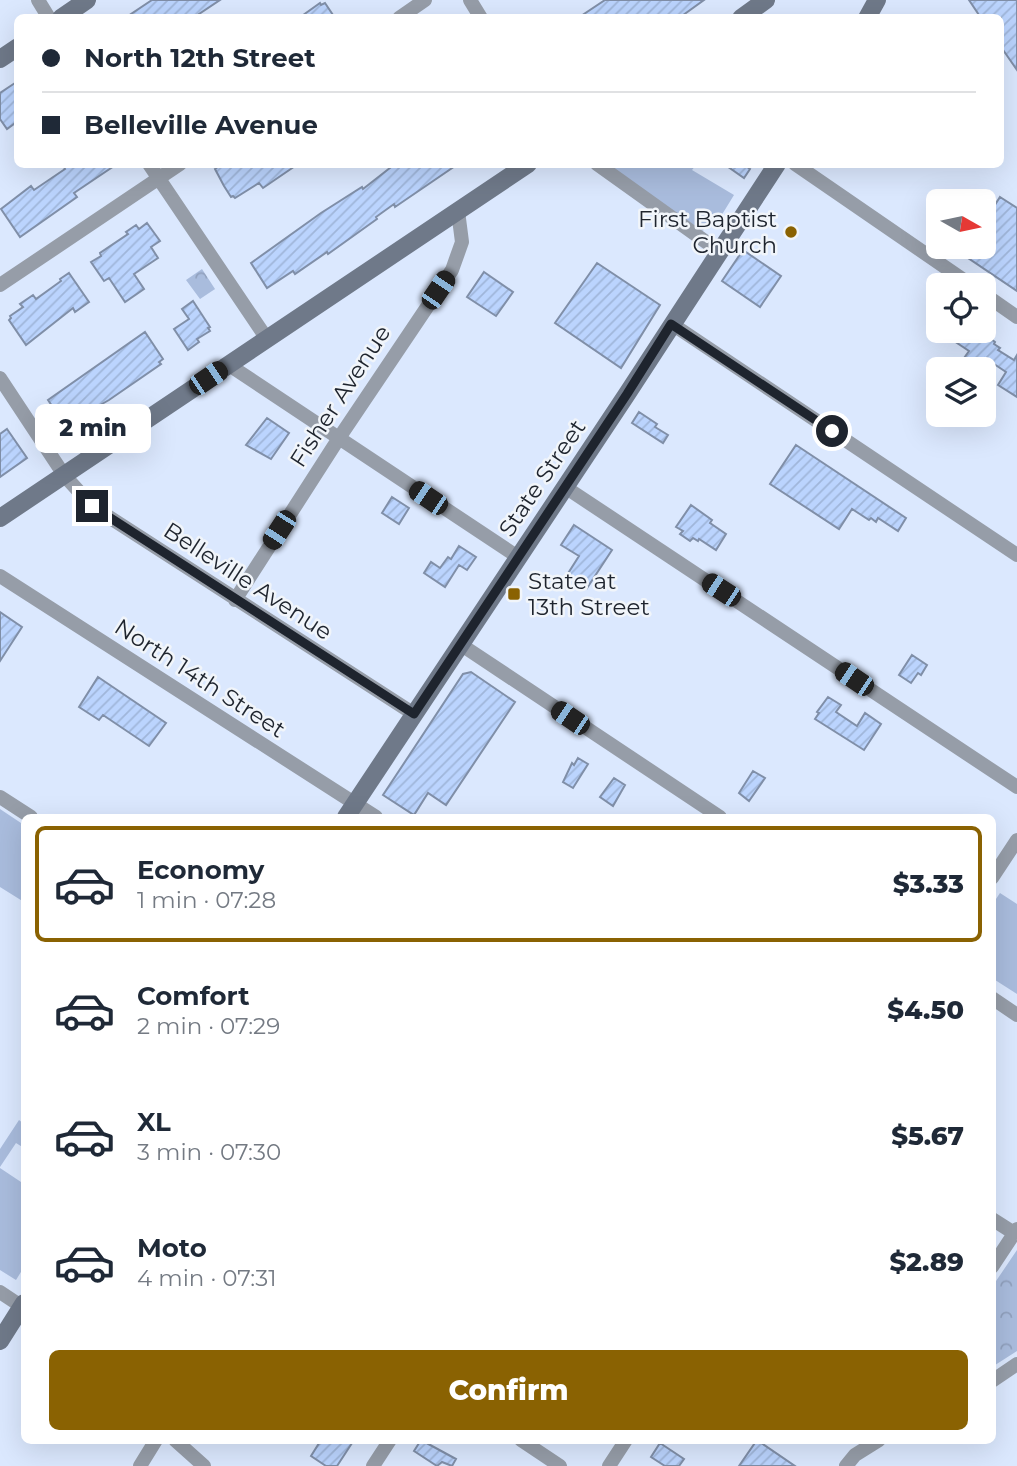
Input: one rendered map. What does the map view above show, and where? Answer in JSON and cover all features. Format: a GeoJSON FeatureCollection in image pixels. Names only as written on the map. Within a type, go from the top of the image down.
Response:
{"type":"FeatureCollection","features":[{"type":"Feature","properties":{"kind":"main road"},"geometry":{"type":"LineString","coordinates":[[67,14],[87,0]]}},
{"type":"Feature","properties":{"kind":"main road"},"geometry":{"type":"LineString","coordinates":[[747,14],[766,0]]}},
{"type":"Feature","properties":{"kind":"main road"},"geometry":{"type":"LineString","coordinates":[[0,519],[522,168]]}},
{"type":"Feature","properties":{"kind":"main road","name":"State Street"},"geometry":{"type":"LineString","coordinates":[[351,811],[774,168]]}},
{"type":"Feature","properties":{"kind":"main road"},"geometry":{"type":"LineString","coordinates":[[0,1341],[21,1310]]}},
{"type":"Feature","properties":{"kind":"street"},"geometry":{"type":"LineString","coordinates":[[405,14],[425,0]]}},
{"type":"Feature","properties":{"kind":"street"},"geometry":{"type":"LineString","coordinates":[[151,168],[267,339]]}},
{"type":"Feature","properties":{"kind":"street"},"geometry":{"type":"LineString","coordinates":[[0,285],[174,168]]}},
{"type":"Feature","properties":{"kind":"street"},"geometry":{"type":"LineString","coordinates":[[603,168],[719,252]]}},
{"type":"Feature","properties":{"kind":"street"},"geometry":{"type":"LineString","coordinates":[[801,168],[954,273]]}},
{"type":"Feature","properties":{"kind":"street","name":"Fisher Avenue"},"geometry":{"type":"LineString","coordinates":[[235,600],[339,438],[452,270],[462,242],[458,211]]}},
{"type":"Feature","properties":{"kind":"street"},"geometry":{"type":"LineString","coordinates":[[996,302],[1017,317]]}},
{"type":"Feature","properties":{"kind":"street"},"geometry":{"type":"LineString","coordinates":[[671,324],[1017,555]]}},
{"type":"Feature","properties":{"kind":"street"},"geometry":{"type":"LineString","coordinates":[[229,365],[518,557]]}},
{"type":"Feature","properties":{"kind":"street"},"geometry":{"type":"LineString","coordinates":[[0,378],[64,475]]}},
{"type":"Feature","properties":{"kind":"street","name":"Belleville Avenue"},"geometry":{"type":"LineString","coordinates":[[64,475],[92,506],[414,714]]}},
{"type":"Feature","properties":{"kind":"street"},"geometry":{"type":"LineString","coordinates":[[565,487],[1017,788]]}},
{"type":"Feature","properties":{"kind":"street","name":"North 14th Street"},"geometry":{"type":"LineString","coordinates":[[0,576],[351,811]]}},
{"type":"Feature","properties":{"kind":"street"},"geometry":{"type":"LineString","coordinates":[[460,644],[715,814]]}},
{"type":"Feature","properties":{"kind":"street"},"geometry":{"type":"LineString","coordinates":[[0,797],[26,814]]}},
{"type":"Feature","properties":{"kind":"street"},"geometry":{"type":"LineString","coordinates":[[996,872],[1017,840]]}},
{"type":"Feature","properties":{"kind":"street"},"geometry":{"type":"LineString","coordinates":[[996,1001],[1017,1015]]}},
{"type":"Feature","properties":{"kind":"street"},"geometry":{"type":"LineString","coordinates":[[996,1221],[1016,1231],[996,1261]]}},
{"type":"Feature","properties":{"kind":"street"},"geometry":{"type":"LineString","coordinates":[[0,1292],[21,1304]]}},
{"type":"Feature","properties":{"kind":"street"},"geometry":{"type":"LineString","coordinates":[[996,1378],[1017,1364]]}},
{"type":"Feature","properties":{"kind":"street"},"geometry":{"type":"LineString","coordinates":[[140,1466],[154,1444]]}},
{"type":"Feature","properties":{"kind":"street"},"geometry":{"type":"LineString","coordinates":[[179,1444],[204,1466]]}},
{"type":"Feature","properties":{"kind":"street"},"geometry":{"type":"LineString","coordinates":[[373,1466],[387,1444]]}},
{"type":"Feature","properties":{"kind":"street"},"geometry":{"type":"LineString","coordinates":[[527,1444],[560,1466]]}},
{"type":"Feature","properties":{"kind":"street"},"geometry":{"type":"LineString","coordinates":[[609,1466],[623,1444]]}},
{"type":"Feature","properties":{"kind":"street"},"geometry":{"type":"LineString","coordinates":[[846,1466],[855,1455],[873,1444]]}},
{"type":"Feature","properties":{"kind":"green space"},"geometry":{"type":"Polygon","coordinates":[[[608,168],[694,168],[692,170],[734,195],[715,226],[705,226],[703,231],[608,168]]]}},
{"type":"Feature","properties":{"kind":"green space"},"geometry":{"type":"Polygon","coordinates":[[[202,269],[215,289],[200,299],[186,280],[202,269]]]}},
{"type":"Feature","properties":{"kind":"green space"},"geometry":{"type":"Polygon","coordinates":[[[0,809],[21,823],[21,900],[0,887],[0,809]]]}},
{"type":"Feature","properties":{"kind":"green space"},"geometry":{"type":"Polygon","coordinates":[[[1000,893],[1017,904],[1017,994],[996,981],[996,899],[1000,893]]]}},
{"type":"Feature","properties":{"kind":"green space"},"geometry":{"type":"Polygon","coordinates":[[[19,1120],[21,1146],[16,1143],[0,1167],[0,1149],[19,1120]]]}},
{"type":"Feature","properties":{"kind":"green space"},"geometry":{"type":"Polygon","coordinates":[[[0,1168],[21,1182],[21,1272],[16,1280],[0,1270],[0,1168]]]}},
{"type":"Feature","properties":{"kind":"green space"},"geometry":{"type":"Polygon","coordinates":[[[1017,1250],[1017,1351],[996,1364],[996,1281],[1017,1250]]]}},
{"type":"Feature","properties":{"kind":"building"},"geometry":{"type":"Polygon","coordinates":[[[152,0],[220,0],[199,14],[131,14],[152,0]]]}},
{"type":"Feature","properties":{"kind":"building"},"geometry":{"type":"Polygon","coordinates":[[[605,0],[704,0],[685,14],[584,14],[605,0]]]}},
{"type":"Feature","properties":{"kind":"building"},"geometry":{"type":"Polygon","coordinates":[[[969,0],[1017,0],[1017,70],[1004,51],[1004,14],[978,14],[969,0]]]}},
{"type":"Feature","properties":{"kind":"building"},"geometry":{"type":"Polygon","coordinates":[[[320,3],[325,3],[332,14],[305,14],[320,3]]]}},
{"type":"Feature","properties":{"kind":"building"},"geometry":{"type":"Polygon","coordinates":[[[14,84],[14,124],[7,129],[0,119],[0,93],[14,84]]]}},
{"type":"Feature","properties":{"kind":"building"},"geometry":{"type":"Polygon","coordinates":[[[111,168],[74,193],[77,197],[20,237],[1,209],[31,186],[34,190],[65,169],[111,168]]]}},
{"type":"Feature","properties":{"kind":"building"},"geometry":{"type":"Polygon","coordinates":[[[292,168],[263,188],[259,183],[235,198],[231,197],[215,169],[292,168]]]}},
{"type":"Feature","properties":{"kind":"building"},"geometry":{"type":"Polygon","coordinates":[[[390,168],[452,168],[395,207],[394,204],[328,254],[327,252],[295,274],[293,271],[267,288],[251,263],[321,213],[362,187],[363,189],[390,168]]]}},
{"type":"Feature","properties":{"kind":"building"},"geometry":{"type":"Polygon","coordinates":[[[730,168],[749,168],[744,178],[730,168]]]}},
{"type":"Feature","properties":{"kind":"building"},"geometry":{"type":"Polygon","coordinates":[[[1000,197],[1017,208],[1017,291],[996,277],[996,273],[990,273],[969,259],[996,259],[996,203],[1000,197]]]}},
{"type":"Feature","properties":{"kind":"building"},"geometry":{"type":"Polygon","coordinates":[[[147,223],[160,241],[151,247],[158,258],[134,274],[144,289],[125,302],[109,278],[104,281],[91,262],[136,225],[139,229],[147,223]]]}},
{"type":"Feature","properties":{"kind":"building"},"geometry":{"type":"Polygon","coordinates":[[[743,250],[781,276],[760,307],[722,281],[743,250]]]}},
{"type":"Feature","properties":{"kind":"building"},"geometry":{"type":"Polygon","coordinates":[[[597,263],[660,305],[621,368],[555,323],[597,263]]]}},
{"type":"Feature","properties":{"kind":"building"},"geometry":{"type":"Polygon","coordinates":[[[484,272],[513,292],[496,316],[467,297],[484,272]]]}},
{"type":"Feature","properties":{"kind":"building"},"geometry":{"type":"Polygon","coordinates":[[[69,273],[89,302],[75,312],[73,308],[26,345],[9,320],[10,316],[23,307],[20,304],[33,295],[36,299],[69,273]]]}},
{"type":"Feature","properties":{"kind":"building"},"geometry":{"type":"Polygon","coordinates":[[[193,301],[210,331],[197,339],[199,342],[188,350],[174,329],[189,319],[182,309],[193,301]]]}},
{"type":"Feature","properties":{"kind":"building"},"geometry":{"type":"Polygon","coordinates":[[[145,332],[163,359],[159,362],[161,364],[109,400],[65,425],[48,400],[145,332]]]}},
{"type":"Feature","properties":{"kind":"building"},"geometry":{"type":"Polygon","coordinates":[[[957,343],[994,343],[1000,348],[998,350],[1014,360],[1017,355],[1017,397],[998,385],[1006,372],[996,365],[996,357],[965,357],[969,351],[957,343]]]}},
{"type":"Feature","properties":{"kind":"building"},"geometry":{"type":"Polygon","coordinates":[[[639,412],[668,435],[663,443],[632,423],[639,412]]]}},
{"type":"Feature","properties":{"kind":"building"},"geometry":{"type":"Polygon","coordinates":[[[267,418],[289,433],[271,459],[246,445],[267,418]]]}},
{"type":"Feature","properties":{"kind":"building"},"geometry":{"type":"Polygon","coordinates":[[[7,429],[27,458],[0,477],[0,434],[7,429]]]}},
{"type":"Feature","properties":{"kind":"building"},"geometry":{"type":"Polygon","coordinates":[[[796,445],[906,518],[898,531],[878,518],[876,522],[871,518],[869,520],[852,509],[839,529],[770,484],[796,445]]]}},
{"type":"Feature","properties":{"kind":"building"},"geometry":{"type":"Polygon","coordinates":[[[392,497],[409,508],[399,524],[382,513],[392,497]]]}},
{"type":"Feature","properties":{"kind":"building"},"geometry":{"type":"Polygon","coordinates":[[[691,505],[726,534],[716,550],[699,539],[698,541],[693,538],[690,541],[680,534],[683,531],[676,527],[691,505]]]}},
{"type":"Feature","properties":{"kind":"building"},"geometry":{"type":"Polygon","coordinates":[[[574,525],[612,550],[587,588],[567,575],[579,556],[561,545],[574,525]]]}},
{"type":"Feature","properties":{"kind":"building"},"geometry":{"type":"Polygon","coordinates":[[[459,546],[476,557],[467,570],[459,565],[445,587],[424,573],[431,562],[440,568],[448,557],[451,559],[459,546]]]}},
{"type":"Feature","properties":{"kind":"building"},"geometry":{"type":"Polygon","coordinates":[[[0,612],[22,627],[0,661],[0,612]]]}},
{"type":"Feature","properties":{"kind":"building"},"geometry":{"type":"Polygon","coordinates":[[[912,655],[927,665],[921,675],[918,673],[911,683],[899,675],[912,655]]]}},
{"type":"Feature","properties":{"kind":"building"},"geometry":{"type":"Polygon","coordinates":[[[471,672],[515,702],[446,805],[428,793],[412,814],[383,795],[463,674],[471,672]]]}},
{"type":"Feature","properties":{"kind":"building"},"geometry":{"type":"Polygon","coordinates":[[[98,677],[166,723],[149,746],[103,715],[99,720],[79,707],[98,677]]]}},
{"type":"Feature","properties":{"kind":"building"},"geometry":{"type":"Polygon","coordinates":[[[828,697],[841,705],[836,712],[857,726],[865,713],[881,724],[864,750],[815,719],[828,697]]]}},
{"type":"Feature","properties":{"kind":"building"},"geometry":{"type":"Polygon","coordinates":[[[578,758],[588,764],[573,788],[563,782],[572,763],[574,765],[578,758]]]}},
{"type":"Feature","properties":{"kind":"building"},"geometry":{"type":"Polygon","coordinates":[[[753,771],[765,778],[749,801],[739,793],[753,771]]]}},
{"type":"Feature","properties":{"kind":"building"},"geometry":{"type":"Polygon","coordinates":[[[614,778],[625,785],[613,806],[600,797],[614,778]]]}},
{"type":"Feature","properties":{"kind":"building"},"geometry":{"type":"Polygon","coordinates":[[[318,1444],[351,1444],[337,1466],[326,1466],[311,1456],[318,1444]]]}},
{"type":"Feature","properties":{"kind":"building"},"geometry":{"type":"Polygon","coordinates":[[[418,1444],[428,1444],[456,1459],[452,1466],[442,1462],[437,1466],[414,1451],[418,1444]]]}},
{"type":"Feature","properties":{"kind":"building"},"geometry":{"type":"Polygon","coordinates":[[[662,1444],[684,1459],[679,1466],[665,1466],[651,1457],[662,1444]]]}},
{"type":"Feature","properties":{"kind":"building"},"geometry":{"type":"Polygon","coordinates":[[[754,1444],[763,1444],[795,1466],[739,1466],[754,1444]]]}},
{"type":"Feature","properties":{"kind":"place","name":"First Baptist Church"},"geometry":{"type":"Point","coordinates":[791,232]}},
{"type":"Feature","properties":{"kind":"place","name":"State at 13th Street"},"geometry":{"type":"Point","coordinates":[514,594]}},
{"type":"Feature","properties":{"kind":"route"},"geometry":{"type":"LineString","coordinates":[[92,506],[414,714],[671,324],[832,431]]}}]}
